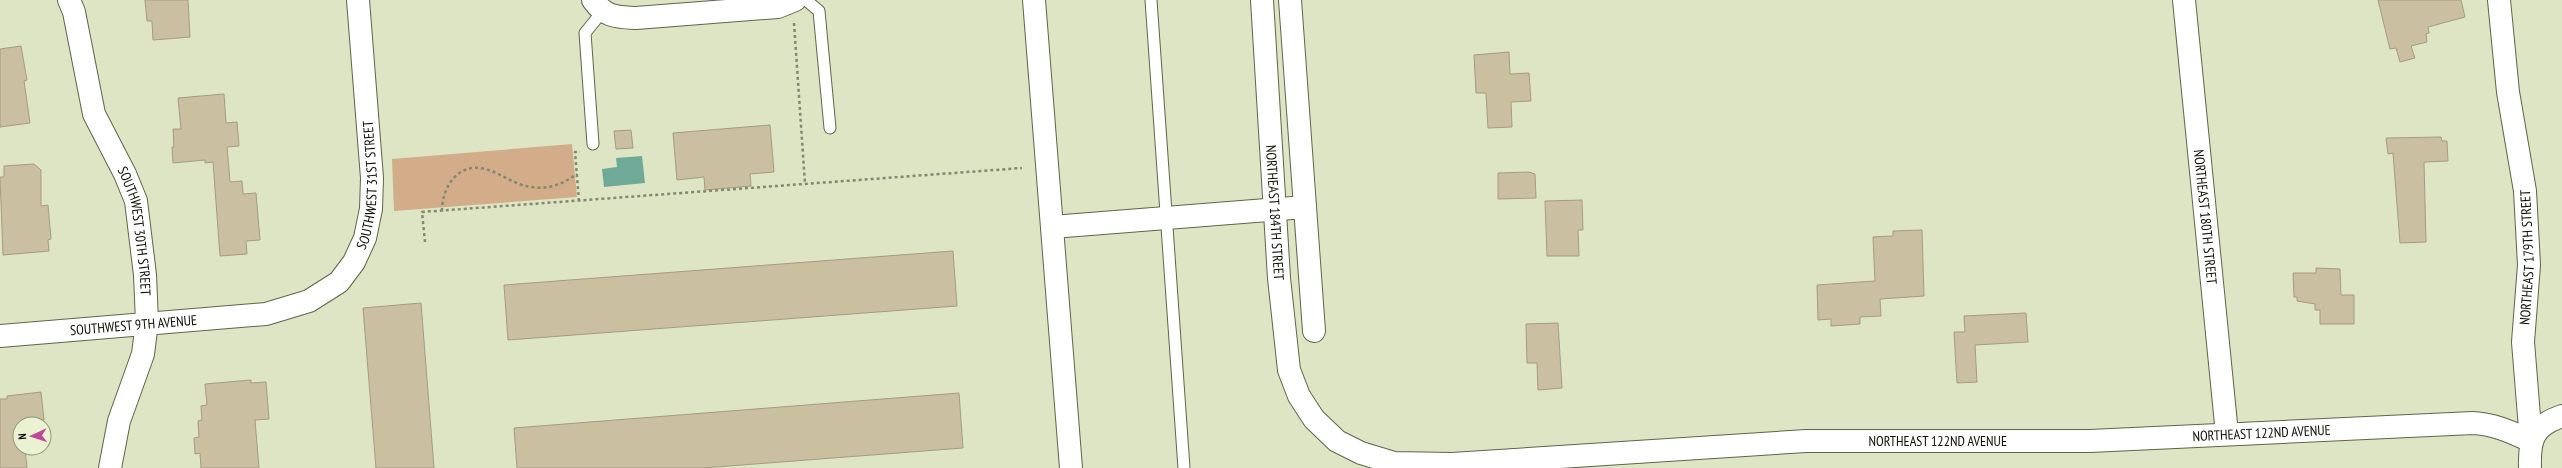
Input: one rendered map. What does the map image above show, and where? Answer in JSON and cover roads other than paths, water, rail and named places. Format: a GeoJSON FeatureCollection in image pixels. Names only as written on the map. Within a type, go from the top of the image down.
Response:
{"type":"FeatureCollection","features":[{"type":"Feature","properties":{"kind":"street","name":"SOUTHWEST 30TH STREET"},"geometry":{"type":"LineString","coordinates":[[69,0],[74,12],[94,114],[125,174],[136,201],[145,275],[147,322],[143,354],[119,421],[110,468]]}},
{"type":"Feature","properties":{"kind":"street","name":"SOUTHWEST 31ST STREET"},"geometry":{"type":"LineString","coordinates":[[266,314],[309,301],[339,282],[354,262],[365,238],[370,209],[372,178],[358,0]]}},
{"type":"Feature","properties":{"kind":"street"},"geometry":{"type":"LineString","coordinates":[[1034,0],[1070,468]]}},
{"type":"Feature","properties":{"kind":"street","name":"NORTHEAST 184TH STREET"},"geometry":{"type":"LineString","coordinates":[[1262,0],[1274,209],[1289,370],[1299,396],[1314,419]]}},
{"type":"Feature","properties":{"kind":"street"},"geometry":{"type":"LineString","coordinates":[[1290,0],[1314,331]]}},
{"type":"Feature","properties":{"kind":"street","name":"NORTHEAST 180TH STREET"},"geometry":{"type":"LineString","coordinates":[[2184,0],[2227,434]]}},
{"type":"Feature","properties":{"kind":"street","name":"NORTHEAST 179TH STREET"},"geometry":{"type":"LineString","coordinates":[[2499,0],[2508,92],[2525,191],[2528,265],[2523,342],[2531,441],[2530,468]]}},
{"type":"Feature","properties":{"kind":"street"},"geometry":{"type":"LineString","coordinates":[[597,6],[620,17],[636,18],[702,6],[778,7],[794,10]]}},
{"type":"Feature","properties":{"kind":"street"},"geometry":{"type":"LineString","coordinates":[[1052,227],[1305,207]]}},
{"type":"Feature","properties":{"kind":"street","name":"SOUTHWEST 9TH AVENUE"},"geometry":{"type":"LineString","coordinates":[[0,336],[147,322],[266,314]]}},
{"type":"Feature","properties":{"kind":"street"},"geometry":{"type":"LineString","coordinates":[[2531,441],[2544,424],[2562,416]]}},
{"type":"Feature","properties":{"kind":"street","name":"NORTHEAST 122ND AVENUE"},"geometry":{"type":"LineString","coordinates":[[1314,419],[1337,440],[1361,453],[1394,463],[1452,464],[1806,440],[2090,441],[2473,423],[2504,429],[2531,441]]}},
{"type":"Feature","properties":{"kind":"lane"},"geometry":{"type":"LineString","coordinates":[[806,0],[819,11],[830,128]]}},
{"type":"Feature","properties":{"kind":"lane"},"geometry":{"type":"LineString","coordinates":[[1150,0],[1184,468]]}},
{"type":"Feature","properties":{"kind":"lane"},"geometry":{"type":"LineString","coordinates":[[593,144],[585,33],[597,6]]}},
{"type":"Feature","properties":{"kind":"water"},"geometry":{"type":"Polygon","coordinates":[[[642,156],[645,183],[604,187],[602,169],[617,167],[616,158],[642,156]]]}}]}
